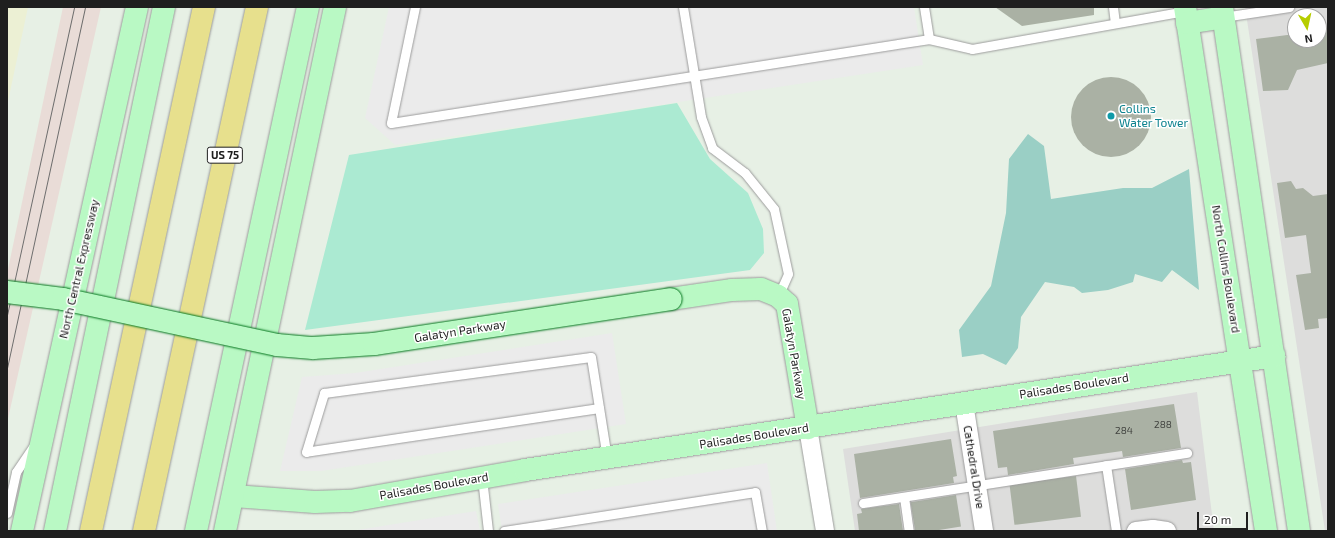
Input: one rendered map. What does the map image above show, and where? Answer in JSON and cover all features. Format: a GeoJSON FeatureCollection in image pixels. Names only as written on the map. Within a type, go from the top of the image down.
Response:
{"type":"FeatureCollection","features":[{"type":"Feature","properties":{"kind":"highway"},"geometry":{"type":"LineString","coordinates":[[91,531],[204,7]]}},
{"type":"Feature","properties":{"kind":"highway","name":"US 75"},"geometry":{"type":"LineString","coordinates":[[144,531],[257,7]]}},
{"type":"Feature","properties":{"kind":"main road"},"geometry":{"type":"LineString","coordinates":[[120,7],[135,16]]}},
{"type":"Feature","properties":{"kind":"main road"},"geometry":{"type":"LineString","coordinates":[[55,531],[103,307],[164,7]]}},
{"type":"Feature","properties":{"kind":"main road"},"geometry":{"type":"LineString","coordinates":[[196,531],[239,337],[308,7]]}},
{"type":"Feature","properties":{"kind":"main road"},"geometry":{"type":"LineString","coordinates":[[225,531],[234,496],[335,7]]}},
{"type":"Feature","properties":{"kind":"main road"},"geometry":{"type":"LineString","coordinates":[[1186,14],[1222,12],[1299,531]]}},
{"type":"Feature","properties":{"kind":"main road","name":"North Collins Boulevard"},"geometry":{"type":"LineString","coordinates":[[1186,14],[1242,360],[1266,531]]}},
{"type":"Feature","properties":{"kind":"main road","name":"North Central Expressway"},"geometry":{"type":"LineString","coordinates":[[22,531],[135,16]]}},
{"type":"Feature","properties":{"kind":"main road","name":"Galatyn Parkway"},"geometry":{"type":"LineString","coordinates":[[7,292],[103,307],[277,345],[341,347],[732,290],[761,289],[778,296],[787,304],[808,428]]}},
{"type":"Feature","properties":{"kind":"main road","name":"Palisades Boulevard"},"geometry":{"type":"LineString","coordinates":[[234,496],[314,502],[350,500],[607,458],[1274,356]]}},
{"type":"Feature","properties":{"kind":"street","name":"Cathedral Drive"},"geometry":{"type":"LineString","coordinates":[[964,403],[984,531]]}},
{"type":"Feature","properties":{"kind":"street"},"geometry":{"type":"LineString","coordinates":[[808,428],[824,531]]}},
{"type":"Feature","properties":{"kind":"street"},"geometry":{"type":"LineString","coordinates":[[1136,531],[1153,528],[1167,531]]}},
{"type":"Feature","properties":{"kind":"lane"},"geometry":{"type":"LineString","coordinates":[[415,7],[391,123],[929,39],[972,50],[1116,23],[1186,14]]}},
{"type":"Feature","properties":{"kind":"lane"},"geometry":{"type":"LineString","coordinates":[[683,7],[701,117],[712,148],[745,173],[774,209],[788,274],[778,296]]}},
{"type":"Feature","properties":{"kind":"lane"},"geometry":{"type":"LineString","coordinates":[[924,7],[929,39]]}},
{"type":"Feature","properties":{"kind":"lane"},"geometry":{"type":"LineString","coordinates":[[1113,7],[1116,23]]}},
{"type":"Feature","properties":{"kind":"lane"},"geometry":{"type":"LineString","coordinates":[[1222,12],[1289,7]]}},
{"type":"Feature","properties":{"kind":"lane"},"geometry":{"type":"LineString","coordinates":[[599,408],[306,452],[324,393],[591,358],[599,408],[607,458]]}},
{"type":"Feature","properties":{"kind":"lane"},"geometry":{"type":"LineString","coordinates":[[7,513],[16,472],[43,432]]}},
{"type":"Feature","properties":{"kind":"lane"},"geometry":{"type":"LineString","coordinates":[[863,503],[1187,453]]}},
{"type":"Feature","properties":{"kind":"lane"},"geometry":{"type":"LineString","coordinates":[[1106,465],[1116,531]]}},
{"type":"Feature","properties":{"kind":"lane"},"geometry":{"type":"LineString","coordinates":[[482,478],[488,531]]}},
{"type":"Feature","properties":{"kind":"lane"},"geometry":{"type":"LineString","coordinates":[[504,531],[756,492],[762,531]]}},
{"type":"Feature","properties":{"kind":"lane"},"geometry":{"type":"LineString","coordinates":[[904,497],[909,531]]}},
{"type":"Feature","properties":{"kind":"shaded area"},"geometry":{"type":"Polygon","coordinates":[[[7,7],[28,7],[7,106],[7,7]]]}},
{"type":"Feature","properties":{"kind":"shaded area"},"geometry":{"type":"Polygon","coordinates":[[[63,7],[101,7],[7,423],[7,274],[63,7]]]}},
{"type":"Feature","properties":{"kind":"shaded area"},"geometry":{"type":"Polygon","coordinates":[[[389,7],[914,7],[923,65],[395,145],[365,118],[389,7]]]}},
{"type":"Feature","properties":{"kind":"shaded area"},"geometry":{"type":"Polygon","coordinates":[[[1245,7],[1328,7],[1328,531],[1325,531],[1245,7]]]}},
{"type":"Feature","properties":{"kind":"shaded area"},"geometry":{"type":"Polygon","coordinates":[[[1028,134],[1044,146],[1051,199],[1123,188],[1152,188],[1189,169],[1199,290],[1172,270],[1162,282],[1135,274],[1133,282],[1108,290],[1082,293],[1074,287],[1045,282],[1021,317],[1018,348],[1006,365],[983,354],[962,357],[959,330],[991,286],[1006,213],[1009,159],[1028,134]]]}},
{"type":"Feature","properties":{"kind":"shaded area"},"geometry":{"type":"Polygon","coordinates":[[[612,333],[626,424],[321,471],[280,471],[302,377],[355,373],[612,333]]]}},
{"type":"Feature","properties":{"kind":"shaded area"},"geometry":{"type":"Polygon","coordinates":[[[1197,392],[1214,531],[855,531],[843,449],[1197,392]]]}},
{"type":"Feature","properties":{"kind":"shaded area"},"geometry":{"type":"Polygon","coordinates":[[[767,463],[777,531],[502,531],[498,504],[767,463]]]}},
{"type":"Feature","properties":{"kind":"shaded area"},"geometry":{"type":"Polygon","coordinates":[[[476,511],[480,531],[351,531],[476,511]]]}},
{"type":"Feature","properties":{"kind":"green space"},"geometry":{"type":"Polygon","coordinates":[[[677,103],[710,159],[748,193],[763,229],[764,253],[750,270],[305,330],[349,155],[677,103]]]}},
{"type":"Feature","properties":{"kind":"building"},"geometry":{"type":"Polygon","coordinates":[[[995,7],[1094,7],[1094,15],[1022,26],[995,7]]]}},
{"type":"Feature","properties":{"kind":"building"},"geometry":{"type":"Polygon","coordinates":[[[1327,29],[1328,63],[1297,70],[1288,90],[1263,91],[1256,39],[1287,35],[1287,48],[1327,48],[1327,29]]]}},
{"type":"Feature","properties":{"kind":"building","name":"Collins Water Tower"},"geometry":{"type":"Polygon","coordinates":[[[1111,77],[1126,80],[1139,89],[1148,102],[1151,117],[1148,132],[1139,145],[1126,154],[1111,157],[1096,154],[1083,145],[1074,132],[1071,117],[1074,102],[1083,89],[1096,80],[1111,77]]]}},
{"type":"Feature","properties":{"kind":"building"},"geometry":{"type":"Polygon","coordinates":[[[1291,181],[1296,189],[1303,188],[1313,196],[1328,194],[1328,318],[1318,319],[1319,328],[1305,330],[1296,275],[1311,273],[1306,235],[1285,238],[1277,183],[1291,181]]]}},
{"type":"Feature","properties":{"kind":"building"},"geometry":{"type":"Polygon","coordinates":[[[1174,404],[1181,448],[1123,457],[1122,451],[1073,458],[1074,464],[1008,475],[1007,467],[998,468],[993,431],[1174,404]]]}},
{"type":"Feature","properties":{"kind":"building"},"geometry":{"type":"Polygon","coordinates":[[[951,439],[957,476],[953,477],[954,483],[860,498],[854,454],[951,439]]]}},
{"type":"Feature","properties":{"kind":"building"},"geometry":{"type":"Polygon","coordinates":[[[1182,460],[1183,463],[1191,462],[1196,500],[1131,510],[1125,469],[1182,460]]]}},
{"type":"Feature","properties":{"kind":"building"},"geometry":{"type":"Polygon","coordinates":[[[1076,476],[1081,517],[1014,525],[1009,484],[1076,476]]]}},
{"type":"Feature","properties":{"kind":"building"},"geometry":{"type":"Polygon","coordinates":[[[956,495],[961,527],[933,531],[915,531],[911,502],[956,495]]]}},
{"type":"Feature","properties":{"kind":"building"},"geometry":{"type":"Polygon","coordinates":[[[899,504],[903,531],[859,531],[857,514],[862,513],[861,509],[899,504]]]}},
{"type":"Feature","properties":{"kind":"tram line"},"geometry":{"type":"LineString","coordinates":[[7,315],[74,7]]}},
{"type":"Feature","properties":{"kind":"tram line"},"geometry":{"type":"LineString","coordinates":[[7,368],[85,7]]}},
{"type":"Feature","properties":{"kind":"place","name":"Collins Water Tower"},"geometry":{"type":"Point","coordinates":[1111,116]}}]}
